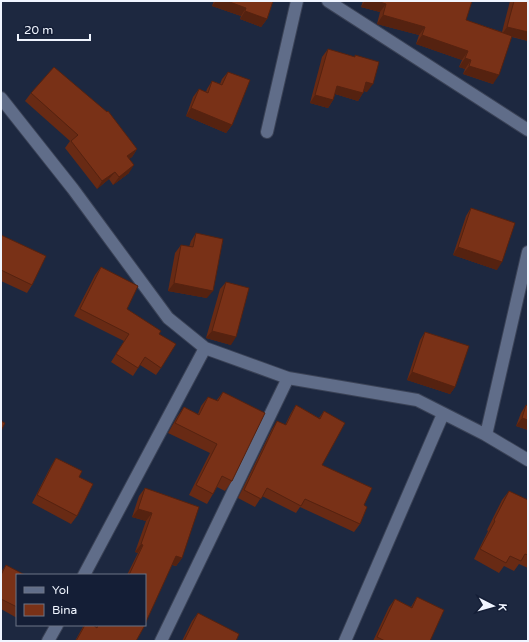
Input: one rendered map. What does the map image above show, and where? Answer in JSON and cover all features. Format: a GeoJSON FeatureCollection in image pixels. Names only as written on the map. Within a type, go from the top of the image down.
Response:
{"type":"FeatureCollection","features":[{"type":"Feature","properties":{"kind":"street"},"geometry":{"type":"LineString","coordinates":[[267,132],[297,1]]}},
{"type":"Feature","properties":{"kind":"street"},"geometry":{"type":"LineString","coordinates":[[328,1],[528,130]]}},
{"type":"Feature","properties":{"kind":"street"},"geometry":{"type":"LineString","coordinates":[[1,98],[73,189],[168,318],[205,348],[288,378],[417,400],[486,435],[528,460]]}},
{"type":"Feature","properties":{"kind":"street"},"geometry":{"type":"LineString","coordinates":[[486,435],[528,252]]}},
{"type":"Feature","properties":{"kind":"street"},"geometry":{"type":"LineString","coordinates":[[85,574],[205,348]]}},
{"type":"Feature","properties":{"kind":"street"},"geometry":{"type":"LineString","coordinates":[[161,641],[288,378]]}},
{"type":"Feature","properties":{"kind":"street"},"geometry":{"type":"LineString","coordinates":[[345,641],[443,414]]}},
{"type":"Feature","properties":{"kind":"street"},"geometry":{"type":"LineString","coordinates":[[48,641],[56,626]]}},
{"type":"Feature","properties":{"kind":"building"},"geometry":{"type":"Polygon","coordinates":[[[227,1],[273,1],[267,19],[245,11],[246,8],[227,1]]]}},
{"type":"Feature","properties":{"kind":"building"},"geometry":{"type":"Polygon","coordinates":[[[377,1],[472,1],[466,20],[512,36],[499,75],[469,66],[471,60],[465,58],[468,51],[422,35],[425,27],[383,15],[386,4],[377,1]]]}},
{"type":"Feature","properties":{"kind":"building"},"geometry":{"type":"Polygon","coordinates":[[[514,1],[528,1],[528,32],[507,27],[514,1]]]}},
{"type":"Feature","properties":{"kind":"building"},"geometry":{"type":"Polygon","coordinates":[[[328,49],[379,62],[373,84],[366,82],[363,93],[337,86],[333,100],[315,95],[328,49]]]}},
{"type":"Feature","properties":{"kind":"building"},"geometry":{"type":"Polygon","coordinates":[[[54,67],[107,112],[108,111],[137,149],[127,156],[134,165],[119,177],[115,172],[102,181],[71,141],[78,135],[31,93],[54,67]]]}},
{"type":"Feature","properties":{"kind":"building"},"geometry":{"type":"Polygon","coordinates":[[[228,72],[250,80],[232,125],[191,108],[199,89],[208,93],[212,81],[222,85],[228,72]]]}},
{"type":"Feature","properties":{"kind":"building"},"geometry":{"type":"Polygon","coordinates":[[[471,208],[515,223],[502,262],[458,247],[471,208]]]}},
{"type":"Feature","properties":{"kind":"building"},"geometry":{"type":"Polygon","coordinates":[[[196,233],[223,239],[213,291],[174,283],[181,245],[193,247],[196,233]]]}},
{"type":"Feature","properties":{"kind":"building"},"geometry":{"type":"Polygon","coordinates":[[[1,235],[46,256],[32,285],[1,270],[1,235]]]}},
{"type":"Feature","properties":{"kind":"building"},"geometry":{"type":"Polygon","coordinates":[[[101,267],[138,286],[127,309],[161,331],[159,334],[176,344],[161,368],[145,357],[138,368],[116,354],[129,334],[80,309],[101,267]]]}},
{"type":"Feature","properties":{"kind":"building"},"geometry":{"type":"Polygon","coordinates":[[[226,282],[249,288],[236,337],[212,331],[226,282]]]}},
{"type":"Feature","properties":{"kind":"building"},"geometry":{"type":"Polygon","coordinates":[[[425,332],[469,346],[455,387],[412,372],[425,332]]]}},
{"type":"Feature","properties":{"kind":"building"},"geometry":{"type":"Polygon","coordinates":[[[223,392],[265,413],[232,481],[222,476],[213,494],[196,485],[217,444],[175,423],[184,407],[199,415],[208,397],[218,401],[223,392]]]}},
{"type":"Feature","properties":{"kind":"building"},"geometry":{"type":"Polygon","coordinates":[[[296,405],[320,419],[324,411],[345,423],[322,465],[372,488],[364,505],[367,507],[360,524],[305,499],[301,506],[267,488],[261,499],[244,490],[277,421],[286,425],[296,405]]]}},
{"type":"Feature","properties":{"kind":"building"},"geometry":{"type":"Polygon","coordinates":[[[526,405],[528,406],[528,420],[522,418],[526,405]]]}},
{"type":"Feature","properties":{"kind":"building"},"geometry":{"type":"Polygon","coordinates":[[[1,421],[5,423],[1,431],[1,421]]]}},
{"type":"Feature","properties":{"kind":"building"},"geometry":{"type":"Polygon","coordinates":[[[56,458],[82,471],[79,477],[93,484],[77,516],[37,495],[56,458]]]}},
{"type":"Feature","properties":{"kind":"building"},"geometry":{"type":"Polygon","coordinates":[[[145,488],[199,507],[182,558],[176,556],[146,622],[146,574],[129,574],[143,545],[141,544],[152,513],[138,509],[145,488]]]}},
{"type":"Feature","properties":{"kind":"building"},"geometry":{"type":"Polygon","coordinates":[[[509,491],[528,500],[528,555],[525,554],[521,561],[510,556],[506,563],[480,549],[509,491]]]}},
{"type":"Feature","properties":{"kind":"building"},"geometry":{"type":"Polygon","coordinates":[[[6,565],[23,574],[16,574],[16,606],[1,599],[1,575],[6,565]]]}},
{"type":"Feature","properties":{"kind":"building"},"geometry":{"type":"Polygon","coordinates":[[[417,597],[444,610],[430,641],[385,641],[377,637],[395,599],[412,608],[417,597]]]}},
{"type":"Feature","properties":{"kind":"building"},"geometry":{"type":"Polygon","coordinates":[[[198,613],[239,634],[236,641],[184,641],[198,613]]]}},
{"type":"Feature","properties":{"kind":"building"},"geometry":{"type":"Polygon","coordinates":[[[84,626],[94,626],[97,628],[98,626],[144,626],[136,641],[76,641],[84,626]]]}}]}
